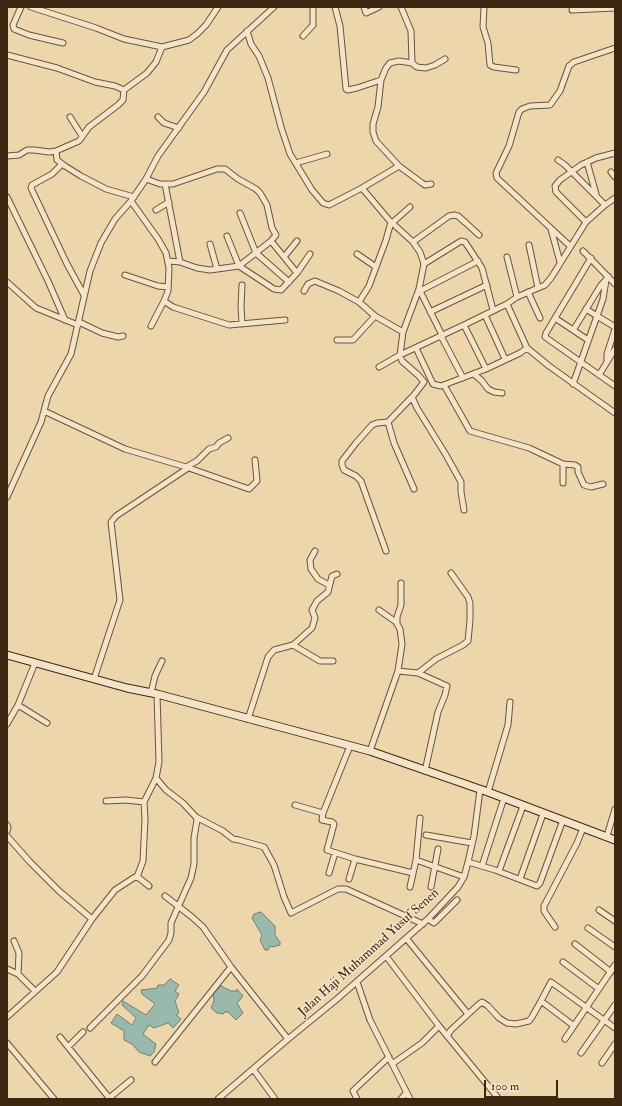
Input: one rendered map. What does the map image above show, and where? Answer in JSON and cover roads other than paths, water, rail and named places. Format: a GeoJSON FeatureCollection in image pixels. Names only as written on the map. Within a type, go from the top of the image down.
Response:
{"type":"FeatureCollection","features":[{"type":"Feature","properties":{"kind":"street"},"geometry":{"type":"LineString","coordinates":[[21,7],[13,25],[14,29],[29,35],[63,43]]}},
{"type":"Feature","properties":{"kind":"street"},"geometry":{"type":"LineString","coordinates":[[32,7],[124,39],[162,47],[189,40],[206,25],[218,7]]}},
{"type":"Feature","properties":{"kind":"street"},"geometry":{"type":"LineString","coordinates":[[7,497],[41,422],[48,396],[71,354],[90,271],[101,243],[115,219],[133,199],[158,156],[204,92],[228,50],[274,7]]}},
{"type":"Feature","properties":{"kind":"street"},"geometry":{"type":"LineString","coordinates":[[304,36],[313,25],[314,7]]}},
{"type":"Feature","properties":{"kind":"street"},"geometry":{"type":"LineString","coordinates":[[335,7],[340,26],[346,89],[357,88],[381,80]]}},
{"type":"Feature","properties":{"kind":"street"},"geometry":{"type":"LineString","coordinates":[[364,7],[366,13],[379,7]]}},
{"type":"Feature","properties":{"kind":"street"},"geometry":{"type":"LineString","coordinates":[[401,7],[411,31],[412,63]]}},
{"type":"Feature","properties":{"kind":"street"},"geometry":{"type":"LineString","coordinates":[[484,7],[483,27],[488,43],[490,65],[516,70]]}},
{"type":"Feature","properties":{"kind":"street"},"geometry":{"type":"LineString","coordinates":[[572,10],[615,8]]}},
{"type":"Feature","properties":{"kind":"street"},"geometry":{"type":"LineString","coordinates":[[247,31],[251,44],[259,56],[268,78],[290,154],[312,190],[326,205],[335,203],[399,166]]}},
{"type":"Feature","properties":{"kind":"street"},"geometry":{"type":"LineString","coordinates":[[7,156],[19,155],[28,150],[50,152],[56,151],[79,141],[89,127],[123,100],[124,90],[147,73],[156,62],[162,47]]}},
{"type":"Feature","properties":{"kind":"street"},"geometry":{"type":"LineString","coordinates":[[570,246],[497,178],[496,173],[509,146],[519,112],[530,106],[550,105],[560,91],[569,66],[574,62],[615,48]]}},
{"type":"Feature","properties":{"kind":"street"},"geometry":{"type":"LineString","coordinates":[[7,55],[57,68],[95,82],[115,86],[124,90]]}},
{"type":"Feature","properties":{"kind":"street"},"geometry":{"type":"LineString","coordinates":[[431,184],[425,185],[399,166],[376,141],[373,132],[373,124],[378,107],[381,80],[390,63],[399,61],[412,63],[417,67],[426,68],[445,59]]}},
{"type":"Feature","properties":{"kind":"street"},"geometry":{"type":"LineString","coordinates":[[70,117],[82,136]]}},
{"type":"Feature","properties":{"kind":"street"},"geometry":{"type":"LineString","coordinates":[[158,117],[164,123],[179,128]]}},
{"type":"Feature","properties":{"kind":"street"},"geometry":{"type":"LineString","coordinates":[[56,151],[57,160],[81,176],[106,189],[133,199],[166,253],[169,268],[168,287],[164,301],[151,326]]}},
{"type":"Feature","properties":{"kind":"street"},"geometry":{"type":"LineString","coordinates":[[586,222],[555,189],[557,183],[571,171],[587,162],[615,153]]}},
{"type":"Feature","properties":{"kind":"street"},"geometry":{"type":"LineString","coordinates":[[296,163],[327,154]]}},
{"type":"Feature","properties":{"kind":"street"},"geometry":{"type":"LineString","coordinates":[[558,160],[605,204]]}},
{"type":"Feature","properties":{"kind":"street"},"geometry":{"type":"LineString","coordinates":[[587,162],[596,196]]}},
{"type":"Feature","properties":{"kind":"street"},"geometry":{"type":"LineString","coordinates":[[62,164],[52,174],[32,185],[31,188],[67,264],[84,295]]}},
{"type":"Feature","properties":{"kind":"street"},"geometry":{"type":"LineString","coordinates":[[146,179],[160,184],[173,184],[217,169],[225,169],[238,179],[260,192],[267,205],[276,230],[276,235],[271,241],[239,266],[210,270],[197,268],[180,262],[168,261]]}},
{"type":"Feature","properties":{"kind":"street"},"geometry":{"type":"LineString","coordinates":[[611,172],[615,178]]}},
{"type":"Feature","properties":{"kind":"street"},"geometry":{"type":"LineString","coordinates":[[165,184],[180,262]]}},
{"type":"Feature","properties":{"kind":"street"},"geometry":{"type":"LineString","coordinates":[[362,188],[392,223],[413,242],[420,252],[424,264],[420,290],[403,332],[400,355],[402,361],[418,374],[424,382],[444,386],[486,369],[520,353],[527,348]]}},
{"type":"Feature","properties":{"kind":"street"},"geometry":{"type":"LineString","coordinates":[[7,197],[48,281],[65,320]]}},
{"type":"Feature","properties":{"kind":"street"},"geometry":{"type":"LineString","coordinates":[[379,367],[400,355],[507,304],[517,297],[545,285],[586,222],[605,204],[615,198]]}},
{"type":"Feature","properties":{"kind":"street"},"geometry":{"type":"LineString","coordinates":[[156,210],[169,202]]}},
{"type":"Feature","properties":{"kind":"street"},"geometry":{"type":"LineString","coordinates":[[359,302],[369,286],[392,223],[410,207]]}},
{"type":"Feature","properties":{"kind":"street"},"geometry":{"type":"LineString","coordinates":[[240,213],[256,253],[289,282]]}},
{"type":"Feature","properties":{"kind":"street"},"geometry":{"type":"LineString","coordinates":[[413,242],[449,216],[454,215],[466,222],[478,235]]}},
{"type":"Feature","properties":{"kind":"street"},"geometry":{"type":"LineString","coordinates":[[551,229],[560,262]]}},
{"type":"Feature","properties":{"kind":"street"},"geometry":{"type":"LineString","coordinates":[[227,236],[239,266],[274,289],[281,290],[297,273],[310,254]]}},
{"type":"Feature","properties":{"kind":"street"},"geometry":{"type":"LineString","coordinates":[[271,241],[297,273]]}},
{"type":"Feature","properties":{"kind":"street"},"geometry":{"type":"LineString","coordinates":[[284,257],[297,241]]}},
{"type":"Feature","properties":{"kind":"street"},"geometry":{"type":"LineString","coordinates":[[424,264],[463,241],[465,242],[482,268],[493,310]]}},
{"type":"Feature","properties":{"kind":"street"},"geometry":{"type":"LineString","coordinates":[[210,244],[217,268]]}},
{"type":"Feature","properties":{"kind":"street"},"geometry":{"type":"LineString","coordinates":[[529,245],[538,288]]}},
{"type":"Feature","properties":{"kind":"street"},"geometry":{"type":"LineString","coordinates":[[583,251],[591,258],[607,278],[615,284]]}},
{"type":"Feature","properties":{"kind":"street"},"geometry":{"type":"LineString","coordinates":[[357,254],[376,267]]}},
{"type":"Feature","properties":{"kind":"street"},"geometry":{"type":"LineString","coordinates":[[506,257],[517,297]]}},
{"type":"Feature","properties":{"kind":"street"},"geometry":{"type":"LineString","coordinates":[[591,258],[545,334],[546,338],[615,386]]}},
{"type":"Feature","properties":{"kind":"street"},"geometry":{"type":"LineString","coordinates":[[420,290],[478,261]]}},
{"type":"Feature","properties":{"kind":"street"},"geometry":{"type":"LineString","coordinates":[[125,275],[158,286],[168,287]]}},
{"type":"Feature","properties":{"kind":"street"},"geometry":{"type":"LineString","coordinates":[[574,329],[601,285],[607,278]]}},
{"type":"Feature","properties":{"kind":"street"},"geometry":{"type":"LineString","coordinates":[[573,384],[603,300],[607,278]]}},
{"type":"Feature","properties":{"kind":"street"},"geometry":{"type":"LineString","coordinates":[[304,291],[308,284],[315,281],[339,291],[359,302],[375,316],[403,332]]}},
{"type":"Feature","properties":{"kind":"street"},"geometry":{"type":"LineString","coordinates":[[7,282],[36,308],[102,333],[118,337],[123,336]]}},
{"type":"Feature","properties":{"kind":"street"},"geometry":{"type":"LineString","coordinates":[[242,285],[242,324]]}},
{"type":"Feature","properties":{"kind":"street"},"geometry":{"type":"LineString","coordinates":[[430,312],[487,285]]}},
{"type":"Feature","properties":{"kind":"street"},"geometry":{"type":"LineString","coordinates":[[420,290],[463,378]]}},
{"type":"Feature","properties":{"kind":"street"},"geometry":{"type":"LineString","coordinates":[[528,292],[540,318]]}},
{"type":"Feature","properties":{"kind":"street"},"geometry":{"type":"LineString","coordinates":[[164,301],[173,308],[229,326],[285,320]]}},
{"type":"Feature","properties":{"kind":"street"},"geometry":{"type":"LineString","coordinates":[[507,304],[527,348],[573,384],[615,413]]}},
{"type":"Feature","properties":{"kind":"street"},"geometry":{"type":"LineString","coordinates":[[586,309],[615,328],[607,354],[607,362]]}},
{"type":"Feature","properties":{"kind":"street"},"geometry":{"type":"LineString","coordinates":[[485,315],[505,359]]}},
{"type":"Feature","properties":{"kind":"street"},"geometry":{"type":"LineString","coordinates":[[337,340],[354,340],[375,316]]}},
{"type":"Feature","properties":{"kind":"street"},"geometry":{"type":"LineString","coordinates":[[555,318],[574,329],[588,340]]}},
{"type":"Feature","properties":{"kind":"street"},"geometry":{"type":"LineString","coordinates":[[464,325],[486,369]]}},
{"type":"Feature","properties":{"kind":"street"},"geometry":{"type":"LineString","coordinates":[[416,348],[434,384]]}},
{"type":"Feature","properties":{"kind":"street"},"geometry":{"type":"LineString","coordinates":[[599,375],[614,354]]}},
{"type":"Feature","properties":{"kind":"street"},"geometry":{"type":"LineString","coordinates":[[474,374],[488,389],[494,392],[502,393]]}},
{"type":"Feature","properties":{"kind":"street"},"geometry":{"type":"LineString","coordinates":[[386,551],[361,481],[356,476],[344,470],[342,461],[372,425],[388,422],[424,382]]}},
{"type":"Feature","properties":{"kind":"street"},"geometry":{"type":"LineString","coordinates":[[444,386],[470,430],[529,448],[563,464],[577,466],[582,484],[584,485],[591,486],[603,484]]}},
{"type":"Feature","properties":{"kind":"street"},"geometry":{"type":"LineString","coordinates":[[412,397],[461,482],[464,510]]}},
{"type":"Feature","properties":{"kind":"street"},"geometry":{"type":"LineString","coordinates":[[44,411],[124,449],[187,467],[249,489],[257,480],[255,460]]}},
{"type":"Feature","properties":{"kind":"street"},"geometry":{"type":"LineString","coordinates":[[388,422],[394,443],[414,489]]}},
{"type":"Feature","properties":{"kind":"street"},"geometry":{"type":"LineString","coordinates":[[94,679],[120,600],[111,522],[116,516],[197,461],[209,449],[228,438]]}},
{"type":"Feature","properties":{"kind":"street"},"geometry":{"type":"LineString","coordinates":[[563,464],[563,483]]}},
{"type":"Feature","properties":{"kind":"street"},"geometry":{"type":"LineString","coordinates":[[315,551],[310,560],[311,569],[318,579],[330,585]]}},
{"type":"Feature","properties":{"kind":"street"},"geometry":{"type":"LineString","coordinates":[[418,673],[436,659],[468,641],[470,603],[468,597],[451,573]]}},
{"type":"Feature","properties":{"kind":"street"},"geometry":{"type":"LineString","coordinates":[[248,719],[268,657],[274,650],[293,645],[312,628],[316,618],[312,610],[317,600],[328,592],[332,576],[337,574]]}},
{"type":"Feature","properties":{"kind":"street"},"geometry":{"type":"LineString","coordinates":[[397,624],[397,617],[401,605],[401,582]]}},
{"type":"Feature","properties":{"kind":"street"},"geometry":{"type":"LineString","coordinates":[[370,751],[398,671],[402,644],[400,629],[397,624],[379,610]]}},
{"type":"Feature","properties":{"kind":"street"},"geometry":{"type":"LineString","coordinates":[[293,645],[320,661],[333,661]]}},
{"type":"Feature","properties":{"kind":"street"},"geometry":{"type":"LineString","coordinates":[[7,655],[127,688],[154,693],[370,751],[488,792],[615,840]]}},
{"type":"Feature","properties":{"kind":"street"},"geometry":{"type":"LineString","coordinates":[[7,1017],[57,972],[92,919],[115,890],[137,877],[143,861],[145,819],[144,802],[156,778],[159,762],[154,693],[156,676],[162,661]]}},
{"type":"Feature","properties":{"kind":"street"},"geometry":{"type":"LineString","coordinates":[[7,724],[18,705],[35,663]]}},
{"type":"Feature","properties":{"kind":"street"},"geometry":{"type":"LineString","coordinates":[[398,671],[418,673],[447,686],[438,712],[425,771]]}},
{"type":"Feature","properties":{"kind":"street"},"geometry":{"type":"LineString","coordinates":[[488,792],[508,725],[510,702]]}},
{"type":"Feature","properties":{"kind":"street"},"geometry":{"type":"LineString","coordinates":[[18,705],[47,724]]}},
{"type":"Feature","properties":{"kind":"street"},"geometry":{"type":"LineString","coordinates":[[350,746],[323,814],[322,820],[332,822],[334,824],[327,849],[355,859],[412,873]]}},
{"type":"Feature","properties":{"kind":"street"},"geometry":{"type":"LineString","coordinates":[[156,778],[166,790],[183,803],[196,817],[223,831],[233,840],[239,840],[264,847],[274,865],[284,897],[291,913],[338,889],[342,889],[350,891],[422,924]]}},
{"type":"Feature","properties":{"kind":"street","name":"Jalan Haji Muhammad Yusuf Senen"},"geometry":{"type":"LineString","coordinates":[[218,1099],[357,982],[428,919],[458,887],[464,877],[468,862],[480,790]]}},
{"type":"Feature","properties":{"kind":"street"},"geometry":{"type":"LineString","coordinates":[[482,866],[504,798]]}},
{"type":"Feature","properties":{"kind":"street"},"geometry":{"type":"LineString","coordinates":[[106,801],[126,800],[144,802]]}},
{"type":"Feature","properties":{"kind":"street"},"geometry":{"type":"LineString","coordinates":[[295,805],[323,814]]}},
{"type":"Feature","properties":{"kind":"street"},"geometry":{"type":"LineString","coordinates":[[499,871],[523,806]]}},
{"type":"Feature","properties":{"kind":"street"},"geometry":{"type":"LineString","coordinates":[[607,836],[615,809]]}},
{"type":"Feature","properties":{"kind":"street"},"geometry":{"type":"LineString","coordinates":[[520,879],[544,814]]}},
{"type":"Feature","properties":{"kind":"street"},"geometry":{"type":"LineString","coordinates":[[90,1028],[142,976],[169,940],[171,923],[179,908],[183,894],[191,878],[194,864],[196,817]]}},
{"type":"Feature","properties":{"kind":"street"},"geometry":{"type":"LineString","coordinates":[[410,887],[416,860],[420,818]]}},
{"type":"Feature","properties":{"kind":"street"},"geometry":{"type":"LineString","coordinates":[[468,862],[499,871],[537,886],[540,884],[563,820]]}},
{"type":"Feature","properties":{"kind":"street"},"geometry":{"type":"LineString","coordinates":[[7,825],[7,831]]}},
{"type":"Feature","properties":{"kind":"street"},"geometry":{"type":"LineString","coordinates":[[555,927],[544,910],[544,906],[583,828]]}},
{"type":"Feature","properties":{"kind":"street"},"geometry":{"type":"LineString","coordinates":[[426,835],[472,843]]}},
{"type":"Feature","properties":{"kind":"street"},"geometry":{"type":"LineString","coordinates":[[7,836],[59,891],[92,919]]}},
{"type":"Feature","properties":{"kind":"street"},"geometry":{"type":"LineString","coordinates":[[430,887],[438,849]]}},
{"type":"Feature","properties":{"kind":"street"},"geometry":{"type":"LineString","coordinates":[[329,873],[335,853]]}},
{"type":"Feature","properties":{"kind":"street"},"geometry":{"type":"LineString","coordinates":[[349,879],[355,859]]}},
{"type":"Feature","properties":{"kind":"street"},"geometry":{"type":"LineString","coordinates":[[416,860],[464,877]]}},
{"type":"Feature","properties":{"kind":"street"},"geometry":{"type":"LineString","coordinates":[[137,877],[149,886]]}},
{"type":"Feature","properties":{"kind":"street"},"geometry":{"type":"LineString","coordinates":[[165,896],[197,921],[288,1039]]}},
{"type":"Feature","properties":{"kind":"street"},"geometry":{"type":"LineString","coordinates":[[428,919],[434,923],[457,900]]}},
{"type":"Feature","properties":{"kind":"street"},"geometry":{"type":"LineString","coordinates":[[599,910],[615,921]]}},
{"type":"Feature","properties":{"kind":"street"},"geometry":{"type":"LineString","coordinates":[[588,928],[615,947]]}},
{"type":"Feature","properties":{"kind":"street"},"geometry":{"type":"LineString","coordinates":[[406,938],[468,1014]]}},
{"type":"Feature","properties":{"kind":"street"},"geometry":{"type":"LineString","coordinates":[[14,941],[19,953],[18,974]]}},
{"type":"Feature","properties":{"kind":"street"},"geometry":{"type":"LineString","coordinates":[[575,944],[611,972]]}},
{"type":"Feature","properties":{"kind":"street"},"geometry":{"type":"LineString","coordinates":[[386,956],[439,1026],[499,1099]]}},
{"type":"Feature","properties":{"kind":"street"},"geometry":{"type":"LineString","coordinates":[[562,962],[599,989]]}},
{"type":"Feature","properties":{"kind":"street"},"geometry":{"type":"LineString","coordinates":[[565,1039],[615,965]]}},
{"type":"Feature","properties":{"kind":"street"},"geometry":{"type":"LineString","coordinates":[[155,1062],[231,967]]}},
{"type":"Feature","properties":{"kind":"street"},"geometry":{"type":"LineString","coordinates":[[7,969],[18,974],[35,991]]}},
{"type":"Feature","properties":{"kind":"street"},"geometry":{"type":"LineString","coordinates":[[357,982],[370,1020],[410,1099]]}},
{"type":"Feature","properties":{"kind":"street"},"geometry":{"type":"LineString","coordinates":[[447,1036],[451,1030],[478,1005],[484,1003],[499,1018],[507,1023],[516,1024],[529,1021],[551,982],[615,1028]]}},
{"type":"Feature","properties":{"kind":"street"},"geometry":{"type":"LineString","coordinates":[[541,1001],[574,1026]]}},
{"type":"Feature","properties":{"kind":"street"},"geometry":{"type":"LineString","coordinates":[[581,1053],[615,1005]]}},
{"type":"Feature","properties":{"kind":"street"},"geometry":{"type":"LineString","coordinates":[[392,1064],[422,1043],[439,1026]]}},
{"type":"Feature","properties":{"kind":"street"},"geometry":{"type":"LineString","coordinates":[[68,1047],[83,1032]]}},
{"type":"Feature","properties":{"kind":"street"},"geometry":{"type":"LineString","coordinates":[[60,1037],[109,1099],[131,1080]]}},
{"type":"Feature","properties":{"kind":"street"},"geometry":{"type":"LineString","coordinates":[[7,1043],[54,1099]]}},
{"type":"Feature","properties":{"kind":"street"},"geometry":{"type":"LineString","coordinates":[[602,1063],[615,1044]]}},
{"type":"Feature","properties":{"kind":"street"},"geometry":{"type":"LineString","coordinates":[[357,1099],[354,1091],[356,1088],[389,1057]]}},
{"type":"Feature","properties":{"kind":"street"},"geometry":{"type":"LineString","coordinates":[[253,1069],[275,1099]]}},
{"type":"Feature","properties":{"kind":"street"},"geometry":{"type":"LineString","coordinates":[[402,1099],[406,1093]]}}]}
